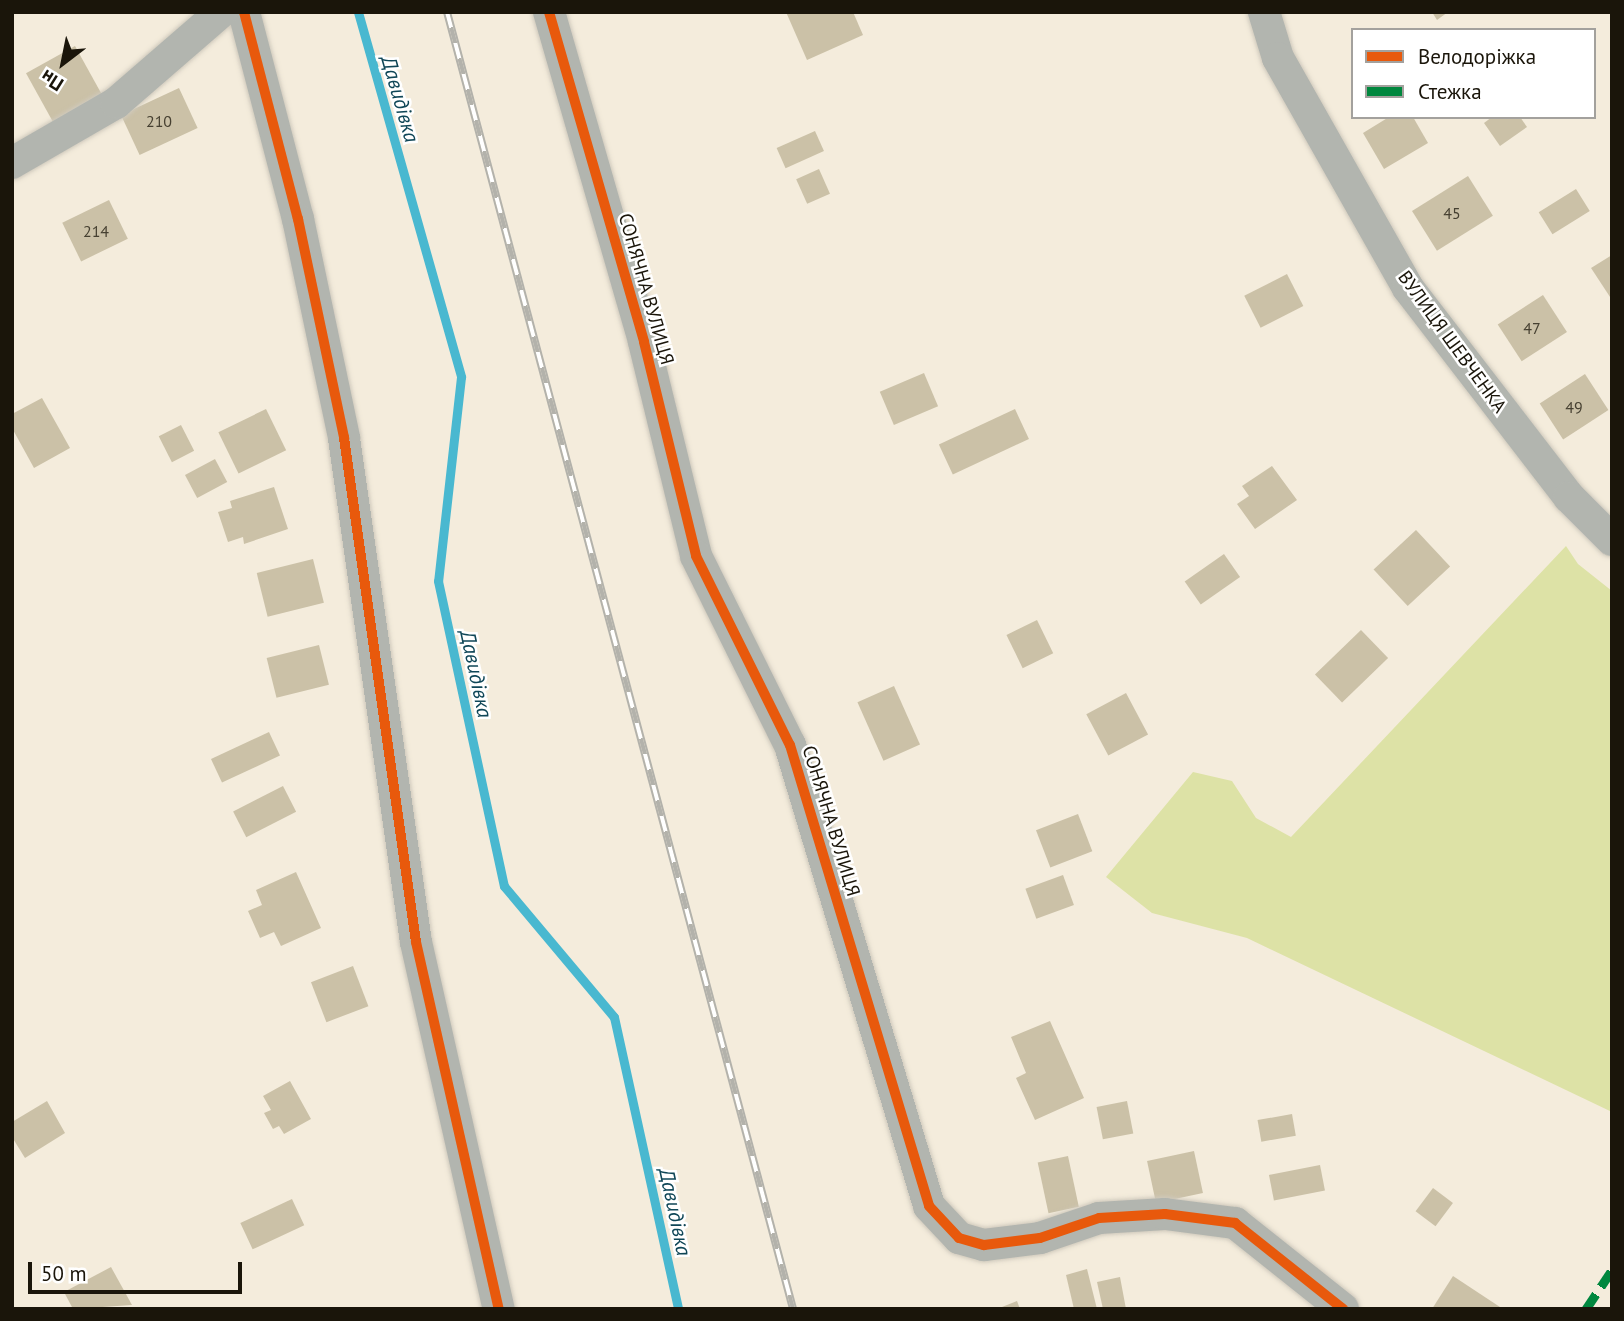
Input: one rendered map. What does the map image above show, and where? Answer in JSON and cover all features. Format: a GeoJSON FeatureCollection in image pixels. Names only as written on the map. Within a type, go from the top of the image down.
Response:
{"type":"FeatureCollection","features":[{"type":"Feature","properties":{"kind":"street"},"geometry":{"type":"LineString","coordinates":[[12,163],[116,103],[221,12]]}},
{"type":"Feature","properties":{"kind":"street"},"geometry":{"type":"LineString","coordinates":[[244,12],[298,219],[344,439],[416,942],[499,1309]]}},
{"type":"Feature","properties":{"kind":"street","name":"СОНЯЧНА ВУЛИЦЯ"},"geometry":{"type":"LineString","coordinates":[[549,12],[644,342],[696,556],[790,745],[929,1206],[959,1238],[984,1245],[1040,1238],[1099,1218],[1165,1214],[1235,1223],[1343,1309]]}},
{"type":"Feature","properties":{"kind":"street","name":"ВУЛИЦЯ ШЕВЧЕНКА"},"geometry":{"type":"LineString","coordinates":[[1264,12],[1278,58],[1408,288],[1569,497],[1612,540]]}},
{"type":"Feature","properties":{"kind":"green space"},"geometry":{"type":"Polygon","coordinates":[[[1566,546],[1578,564],[1612,591],[1612,1112],[1247,938],[1152,913],[1106,877],[1193,772],[1232,781],[1256,818],[1291,837],[1566,546]]]}},
{"type":"Feature","properties":{"kind":"building"},"geometry":{"type":"Polygon","coordinates":[[[786,12],[853,12],[863,35],[807,60],[786,12]]]}},
{"type":"Feature","properties":{"kind":"building"},"geometry":{"type":"Polygon","coordinates":[[[1432,12],[1448,12],[1437,20],[1432,12]]]}},
{"type":"Feature","properties":{"kind":"building"},"geometry":{"type":"Polygon","coordinates":[[[75,46],[102,95],[53,122],[26,73],[75,46]]]}},
{"type":"Feature","properties":{"kind":"building"},"geometry":{"type":"Polygon","coordinates":[[[179,88],[198,128],[140,155],[121,115],[179,88]]]}},
{"type":"Feature","properties":{"kind":"building"},"geometry":{"type":"Polygon","coordinates":[[[1386,119],[1414,119],[1428,143],[1384,169],[1363,133],[1386,119]]]}},
{"type":"Feature","properties":{"kind":"building"},"geometry":{"type":"Polygon","coordinates":[[[1489,119],[1521,119],[1527,127],[1500,146],[1484,123],[1489,119]]]}},
{"type":"Feature","properties":{"kind":"building"},"geometry":{"type":"Polygon","coordinates":[[[815,131],[824,151],[786,168],[777,148],[815,131]]]}},
{"type":"Feature","properties":{"kind":"building"},"geometry":{"type":"Polygon","coordinates":[[[819,169],[830,194],[807,204],[796,179],[819,169]]]}},
{"type":"Feature","properties":{"kind":"building"},"geometry":{"type":"Polygon","coordinates":[[[1468,176],[1493,216],[1437,251],[1412,211],[1468,176]]]}},
{"type":"Feature","properties":{"kind":"building"},"geometry":{"type":"Polygon","coordinates":[[[1576,189],[1590,211],[1552,234],[1539,212],[1576,189]]]}},
{"type":"Feature","properties":{"kind":"building"},"geometry":{"type":"Polygon","coordinates":[[[109,200],[128,239],[81,261],[62,223],[109,200]]]}},
{"type":"Feature","properties":{"kind":"building"},"geometry":{"type":"Polygon","coordinates":[[[1612,255],[1612,300],[1591,268],[1612,255]]]}},
{"type":"Feature","properties":{"kind":"building"},"geometry":{"type":"Polygon","coordinates":[[[1287,274],[1303,306],[1261,328],[1244,296],[1287,274]]]}},
{"type":"Feature","properties":{"kind":"building"},"geometry":{"type":"Polygon","coordinates":[[[1543,295],[1567,332],[1522,361],[1498,324],[1543,295]]]}},
{"type":"Feature","properties":{"kind":"building"},"geometry":{"type":"Polygon","coordinates":[[[924,373],[938,406],[894,425],[880,392],[924,373]]]}},
{"type":"Feature","properties":{"kind":"building"},"geometry":{"type":"Polygon","coordinates":[[[1585,374],[1608,410],[1563,439],[1540,403],[1585,374]]]}},
{"type":"Feature","properties":{"kind":"building"},"geometry":{"type":"Polygon","coordinates":[[[42,398],[70,448],[34,468],[12,428],[12,414],[42,398]]]}},
{"type":"Feature","properties":{"kind":"building"},"geometry":{"type":"Polygon","coordinates":[[[266,409],[286,450],[239,474],[218,432],[266,409]]]}},
{"type":"Feature","properties":{"kind":"building"},"geometry":{"type":"Polygon","coordinates":[[[1015,409],[1029,439],[953,474],[939,444],[1015,409]]]}},
{"type":"Feature","properties":{"kind":"building"},"geometry":{"type":"Polygon","coordinates":[[[181,425],[194,451],[172,462],[159,436],[181,425]]]}},
{"type":"Feature","properties":{"kind":"building"},"geometry":{"type":"Polygon","coordinates":[[[215,459],[227,482],[197,498],[185,475],[215,459]]]}},
{"type":"Feature","properties":{"kind":"building"},"geometry":{"type":"Polygon","coordinates":[[[1272,466],[1297,500],[1255,529],[1237,504],[1249,496],[1242,486],[1272,466]]]}},
{"type":"Feature","properties":{"kind":"building"},"geometry":{"type":"Polygon","coordinates":[[[274,487],[288,529],[244,544],[243,537],[228,542],[218,512],[232,508],[230,501],[274,487]]]}},
{"type":"Feature","properties":{"kind":"building"},"geometry":{"type":"Polygon","coordinates":[[[1416,530],[1450,567],[1408,606],[1374,570],[1416,530]]]}},
{"type":"Feature","properties":{"kind":"building"},"geometry":{"type":"Polygon","coordinates":[[[1224,554],[1240,577],[1201,604],[1185,582],[1224,554]]]}},
{"type":"Feature","properties":{"kind":"building"},"geometry":{"type":"Polygon","coordinates":[[[313,559],[324,603],[268,617],[257,573],[313,559]]]}},
{"type":"Feature","properties":{"kind":"building"},"geometry":{"type":"Polygon","coordinates":[[[1037,620],[1053,653],[1023,668],[1006,635],[1037,620]]]}},
{"type":"Feature","properties":{"kind":"building"},"geometry":{"type":"Polygon","coordinates":[[[1361,630],[1388,658],[1342,703],[1315,674],[1361,630]]]}},
{"type":"Feature","properties":{"kind":"building"},"geometry":{"type":"Polygon","coordinates":[[[319,645],[329,685],[277,698],[267,658],[319,645]]]}},
{"type":"Feature","properties":{"kind":"building"},"geometry":{"type":"Polygon","coordinates":[[[894,686],[920,744],[883,761],[857,702],[894,686]]]}},
{"type":"Feature","properties":{"kind":"building"},"geometry":{"type":"Polygon","coordinates":[[[1126,693],[1148,734],[1108,756],[1086,714],[1126,693]]]}},
{"type":"Feature","properties":{"kind":"building"},"geometry":{"type":"Polygon","coordinates":[[[269,732],[280,756],[222,783],[211,759],[269,732]]]}},
{"type":"Feature","properties":{"kind":"building"},"geometry":{"type":"Polygon","coordinates":[[[283,786],[296,812],[246,837],[233,811],[283,786]]]}},
{"type":"Feature","properties":{"kind":"building"},"geometry":{"type":"Polygon","coordinates":[[[1078,814],[1092,851],[1050,867],[1036,830],[1078,814]]]}},
{"type":"Feature","properties":{"kind":"building"},"geometry":{"type":"Polygon","coordinates":[[[296,872],[321,928],[281,946],[274,932],[260,938],[248,911],[262,905],[256,890],[296,872]]]}},
{"type":"Feature","properties":{"kind":"building"},"geometry":{"type":"Polygon","coordinates":[[[1063,875],[1074,905],[1036,919],[1025,889],[1063,875]]]}},
{"type":"Feature","properties":{"kind":"building"},"geometry":{"type":"Polygon","coordinates":[[[353,966],[368,1006],[326,1022],[311,982],[353,966]]]}},
{"type":"Feature","properties":{"kind":"building"},"geometry":{"type":"Polygon","coordinates":[[[1050,1021],[1084,1098],[1035,1120],[1016,1078],[1026,1073],[1011,1037],[1050,1021]]]}},
{"type":"Feature","properties":{"kind":"building"},"geometry":{"type":"Polygon","coordinates":[[[290,1081],[311,1119],[284,1134],[279,1126],[273,1129],[264,1113],[271,1110],[263,1096],[290,1081]]]}},
{"type":"Feature","properties":{"kind":"building"},"geometry":{"type":"Polygon","coordinates":[[[47,1101],[65,1133],[25,1158],[12,1137],[12,1122],[47,1101]]]}},
{"type":"Feature","properties":{"kind":"building"},"geometry":{"type":"Polygon","coordinates":[[[1127,1101],[1133,1133],[1103,1139],[1097,1107],[1127,1101]]]}},
{"type":"Feature","properties":{"kind":"building"},"geometry":{"type":"Polygon","coordinates":[[[1292,1114],[1296,1136],[1261,1142],[1258,1120],[1292,1114]]]}},
{"type":"Feature","properties":{"kind":"building"},"geometry":{"type":"Polygon","coordinates":[[[1194,1151],[1203,1193],[1156,1203],[1147,1161],[1194,1151]]]}},
{"type":"Feature","properties":{"kind":"building"},"geometry":{"type":"Polygon","coordinates":[[[1068,1156],[1079,1207],[1048,1213],[1038,1162],[1068,1156]]]}},
{"type":"Feature","properties":{"kind":"building"},"geometry":{"type":"Polygon","coordinates":[[[1320,1165],[1325,1191],[1274,1200],[1269,1175],[1320,1165]]]}},
{"type":"Feature","properties":{"kind":"building"},"geometry":{"type":"Polygon","coordinates":[[[1433,1188],[1453,1203],[1436,1226],[1416,1211],[1433,1188]]]}},
{"type":"Feature","properties":{"kind":"building"},"geometry":{"type":"Polygon","coordinates":[[[292,1199],[304,1225],[253,1249],[240,1223],[292,1199]]]}},
{"type":"Feature","properties":{"kind":"building"},"geometry":{"type":"Polygon","coordinates":[[[111,1267],[132,1305],[73,1309],[64,1292],[111,1267]]]}},
{"type":"Feature","properties":{"kind":"building"},"geometry":{"type":"Polygon","coordinates":[[[1087,1269],[1097,1309],[1074,1309],[1066,1275],[1087,1269]]]}},
{"type":"Feature","properties":{"kind":"building"},"geometry":{"type":"Polygon","coordinates":[[[1453,1276],[1500,1307],[1499,1309],[1432,1309],[1453,1276]]]}},
{"type":"Feature","properties":{"kind":"building"},"geometry":{"type":"Polygon","coordinates":[[[1120,1277],[1126,1309],[1103,1309],[1097,1282],[1120,1277]]]}},
{"type":"Feature","properties":{"kind":"building"},"geometry":{"type":"Polygon","coordinates":[[[1017,1301],[1020,1309],[997,1309],[1017,1301]]]}},
{"type":"Feature","properties":{"kind":"waterway","name":"Давидівка"},"geometry":{"type":"LineString","coordinates":[[358,12],[461,377],[438,581],[504,886],[614,1017],[678,1309]]}},
{"type":"Feature","properties":{"kind":"railway"},"geometry":{"type":"LineString","coordinates":[[447,12],[793,1309]]}},
{"type":"Feature","properties":{"kind":"marked path"},"geometry":{"type":"LineString","coordinates":[[1586,1309],[1612,1270]]}},
{"type":"Feature","properties":{"kind":"cycle path"},"geometry":{"type":"LineString","coordinates":[[244,12],[298,219],[344,438],[416,942],[499,1309]]}},
{"type":"Feature","properties":{"kind":"cycle path"},"geometry":{"type":"LineString","coordinates":[[549,12],[644,342],[696,556],[790,745],[929,1206],[959,1238],[984,1245],[1040,1238],[1099,1218],[1165,1214],[1235,1223],[1343,1309]]}}]}
